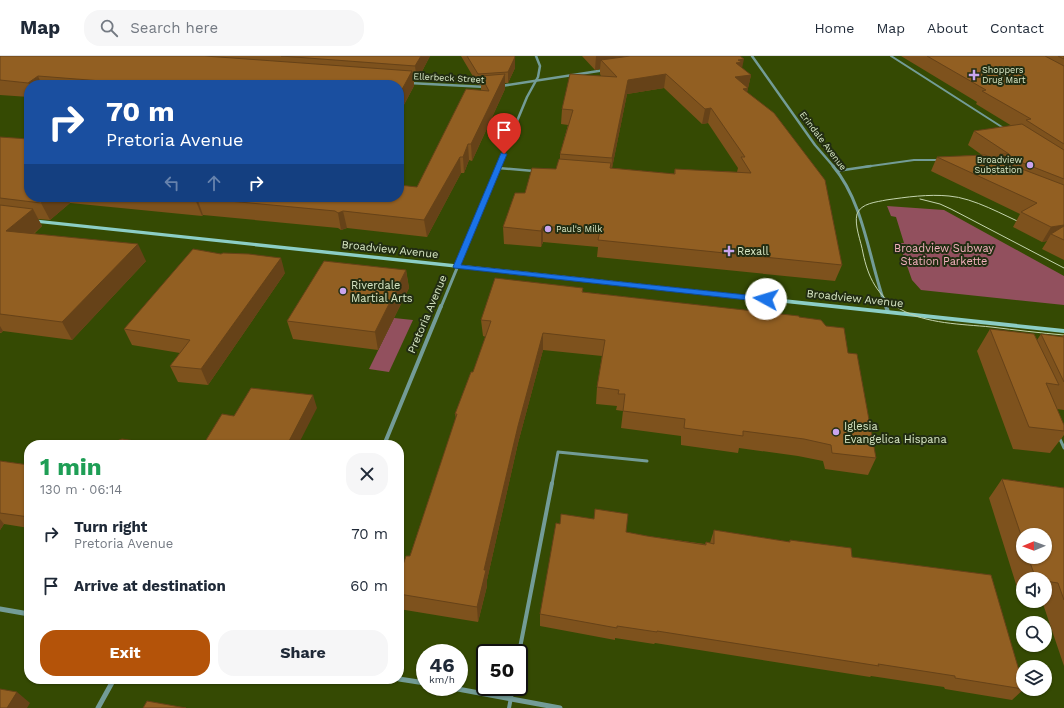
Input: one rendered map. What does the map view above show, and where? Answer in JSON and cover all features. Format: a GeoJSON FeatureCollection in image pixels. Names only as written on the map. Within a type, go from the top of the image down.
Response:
{"type":"FeatureCollection","features":[{"type":"Feature","properties":{"kind":"main road","name":"Broadview Avenue"},"geometry":{"type":"LineString","coordinates":[[24,221],[888,312],[1011,328],[1064,331]]}},
{"type":"Feature","properties":{"kind":"street","name":"Pretoria Avenue"},"geometry":{"type":"LineString","coordinates":[[386,440],[527,97],[541,72],[540,62],[536,56]]}},
{"type":"Feature","properties":{"kind":"street","name":"Erindale Avenue"},"geometry":{"type":"LineString","coordinates":[[752,56],[815,145],[837,171],[851,197],[860,219],[879,289],[888,312]]}},
{"type":"Feature","properties":{"kind":"street","name":"Ellerbeck Street"},"geometry":{"type":"LineString","coordinates":[[497,87],[611,69]]}},
{"type":"Feature","properties":{"kind":"street","name":"Ellerbeck Street"},"geometry":{"type":"LineString","coordinates":[[407,83],[489,87]]}},
{"type":"Feature","properties":{"kind":"street"},"geometry":{"type":"LineString","coordinates":[[0,609],[24,613]]}},
{"type":"Feature","properties":{"kind":"street"},"geometry":{"type":"LineString","coordinates":[[404,680],[416,682]]}},
{"type":"Feature","properties":{"kind":"street"},"geometry":{"type":"LineString","coordinates":[[98,708],[111,684]]}},
{"type":"Feature","properties":{"kind":"street"},"geometry":{"type":"LineString","coordinates":[[468,691],[560,708]]}},
{"type":"Feature","properties":{"kind":"lane"},"geometry":{"type":"LineString","coordinates":[[891,56],[1011,132]]}},
{"type":"Feature","properties":{"kind":"lane"},"geometry":{"type":"LineString","coordinates":[[837,171],[914,160],[940,160]]}},
{"type":"Feature","properties":{"kind":"lane"},"geometry":{"type":"LineString","coordinates":[[498,168],[536,171]]}},
{"type":"Feature","properties":{"kind":"lane"},"geometry":{"type":"LineString","coordinates":[[1058,434],[1064,448]]}},
{"type":"Feature","properties":{"kind":"lane"},"geometry":{"type":"LineString","coordinates":[[521,644],[558,452],[647,461]]}},
{"type":"Feature","properties":{"kind":"lane"},"geometry":{"type":"LineString","coordinates":[[509,708],[511,698]]}},
{"type":"Feature","properties":{"kind":"green space","name":"Broadview Subway Station Parkette"},"geometry":{"type":"Polygon","coordinates":[[[887,206],[944,210],[1064,276],[1064,305],[921,290],[912,280],[899,243],[904,243],[896,217],[891,216],[887,206]]]}},
{"type":"Feature","properties":{"kind":"green space"},"geometry":{"type":"Polygon","coordinates":[[[394,318],[413,320],[389,372],[369,369],[394,318]]]}},
{"type":"Feature","properties":{"kind":"building"},"geometry":{"type":"Polygon","coordinates":[[[0,56],[205,56],[412,71],[404,86],[404,80],[89,80],[38,76],[32,80],[24,80],[24,83],[0,80],[0,56]]]}},
{"type":"Feature","properties":{"kind":"building"},"geometry":{"type":"Polygon","coordinates":[[[281,56],[421,56],[415,66],[281,56]]]}},
{"type":"Feature","properties":{"kind":"building"},"geometry":{"type":"Polygon","coordinates":[[[467,56],[515,57],[508,72],[478,74],[467,56]]]}},
{"type":"Feature","properties":{"kind":"building"},"geometry":{"type":"Polygon","coordinates":[[[630,56],[740,56],[744,59],[738,60],[742,62],[736,63],[751,75],[735,77],[748,88],[743,89],[774,113],[825,180],[842,265],[598,240],[600,231],[543,226],[541,231],[503,227],[515,193],[525,193],[532,168],[556,169],[559,159],[611,163],[610,168],[675,174],[675,169],[751,173],[741,157],[745,157],[711,108],[705,109],[666,74],[628,80],[612,158],[560,154],[573,110],[562,109],[570,74],[617,77],[601,60],[630,56]]]}},
{"type":"Feature","properties":{"kind":"building"},"geometry":{"type":"Polygon","coordinates":[[[927,56],[1045,56],[1064,66],[1064,144],[1026,120],[1031,119],[982,91],[986,90],[927,56]]]}},
{"type":"Feature","properties":{"kind":"building"},"geometry":{"type":"Polygon","coordinates":[[[505,74],[471,144],[468,144],[463,157],[460,157],[424,220],[343,211],[338,213],[335,211],[239,202],[404,202],[404,186],[417,187],[466,89],[489,91],[481,76],[505,74]]]}},
{"type":"Feature","properties":{"kind":"building"},"geometry":{"type":"Polygon","coordinates":[[[1022,124],[1064,150],[1064,179],[1000,154],[1009,154],[974,131],[1022,124]]]}},
{"type":"Feature","properties":{"kind":"building"},"geometry":{"type":"Polygon","coordinates":[[[0,137],[24,139],[24,201],[0,198],[0,137]]]}},
{"type":"Feature","properties":{"kind":"building"},"geometry":{"type":"Polygon","coordinates":[[[985,155],[1064,185],[1064,225],[1051,227],[1021,212],[1037,203],[937,157],[985,155]]]}},
{"type":"Feature","properties":{"kind":"building"},"geometry":{"type":"Polygon","coordinates":[[[0,205],[33,209],[6,231],[138,244],[62,322],[0,314],[0,205]]]}},
{"type":"Feature","properties":{"kind":"building"},"geometry":{"type":"Polygon","coordinates":[[[1064,226],[1064,240],[1051,234],[1064,226]]]}},
{"type":"Feature","properties":{"kind":"building"},"geometry":{"type":"Polygon","coordinates":[[[193,249],[221,254],[249,254],[281,258],[201,369],[170,366],[190,340],[124,329],[193,249]]]}},
{"type":"Feature","properties":{"kind":"building"},"geometry":{"type":"Polygon","coordinates":[[[324,261],[406,270],[375,332],[287,321],[324,261]]]}},
{"type":"Feature","properties":{"kind":"building"},"geometry":{"type":"Polygon","coordinates":[[[495,278],[583,288],[582,292],[799,316],[821,320],[826,326],[844,328],[848,353],[857,354],[876,458],[832,453],[831,445],[804,439],[743,431],[743,436],[684,428],[685,419],[623,411],[625,394],[618,394],[619,390],[597,387],[605,340],[543,333],[518,426],[484,570],[486,570],[477,607],[404,595],[404,562],[406,556],[410,556],[457,414],[455,414],[471,372],[473,372],[491,321],[481,320],[495,278]]]}},
{"type":"Feature","properties":{"kind":"building"},"geometry":{"type":"Polygon","coordinates":[[[990,329],[1034,334],[1059,385],[1046,383],[1064,425],[1064,431],[1029,427],[990,329]]]}},
{"type":"Feature","properties":{"kind":"building"},"geometry":{"type":"Polygon","coordinates":[[[1041,334],[1064,337],[1064,382],[1041,334]]]}},
{"type":"Feature","properties":{"kind":"building"},"geometry":{"type":"Polygon","coordinates":[[[251,388],[313,395],[290,440],[206,440],[222,414],[234,416],[251,388]]]}},
{"type":"Feature","properties":{"kind":"building"},"geometry":{"type":"Polygon","coordinates":[[[0,461],[24,464],[24,516],[0,513],[0,461]]]}},
{"type":"Feature","properties":{"kind":"building"},"geometry":{"type":"Polygon","coordinates":[[[1002,479],[1064,488],[1064,600],[1058,583],[1052,582],[1052,572],[1033,572],[1031,564],[1052,564],[1052,528],[1019,528],[1002,479]]]}},
{"type":"Feature","properties":{"kind":"building"},"geometry":{"type":"Polygon","coordinates":[[[595,509],[628,514],[626,532],[706,545],[706,542],[714,544],[714,530],[790,542],[790,540],[851,548],[852,557],[991,575],[1016,660],[1016,688],[955,678],[955,676],[878,664],[879,666],[657,631],[617,626],[617,628],[540,614],[556,523],[560,524],[561,514],[594,519],[595,509]]]}},
{"type":"Feature","properties":{"kind":"building"},"geometry":{"type":"Polygon","coordinates":[[[0,689],[17,692],[7,708],[0,708],[0,689]]]}},
{"type":"Feature","properties":{"kind":"building"},"geometry":{"type":"Polygon","coordinates":[[[147,701],[186,708],[143,708],[147,701]]]}},
{"type":"Feature","properties":{"kind":"tram line"},"geometry":{"type":"LineString","coordinates":[[1026,225],[978,203],[959,197],[941,195],[910,197],[874,202],[862,207],[856,218],[865,262],[871,278],[885,298],[900,309],[921,318],[956,324],[1064,335]]}},
{"type":"Feature","properties":{"kind":"tram line"},"geometry":{"type":"LineString","coordinates":[[920,199],[940,204],[951,209],[1064,268]]}},
{"type":"Feature","properties":{"kind":"place","name":"Shoppers Drug Mart"},"geometry":{"type":"Point","coordinates":[974,75]}},
{"type":"Feature","properties":{"kind":"place","name":"Broadview Substation"},"geometry":{"type":"Point","coordinates":[1030,165]}},
{"type":"Feature","properties":{"kind":"place","name":"Paul's Milk"},"geometry":{"type":"Point","coordinates":[548,229]}},
{"type":"Feature","properties":{"kind":"place","name":"Rexall"},"geometry":{"type":"Point","coordinates":[729,251]}},
{"type":"Feature","properties":{"kind":"place","name":"Riverdale Martial Arts"},"geometry":{"type":"Point","coordinates":[343,291]}},
{"type":"Feature","properties":{"kind":"place","name":"Iglesia Evangelica Hispana"},"geometry":{"type":"Point","coordinates":[836,432]}},
{"type":"Feature","properties":{"kind":"route"},"geometry":{"type":"LineString","coordinates":[[504,154],[457,267],[766,299]]}}]}
